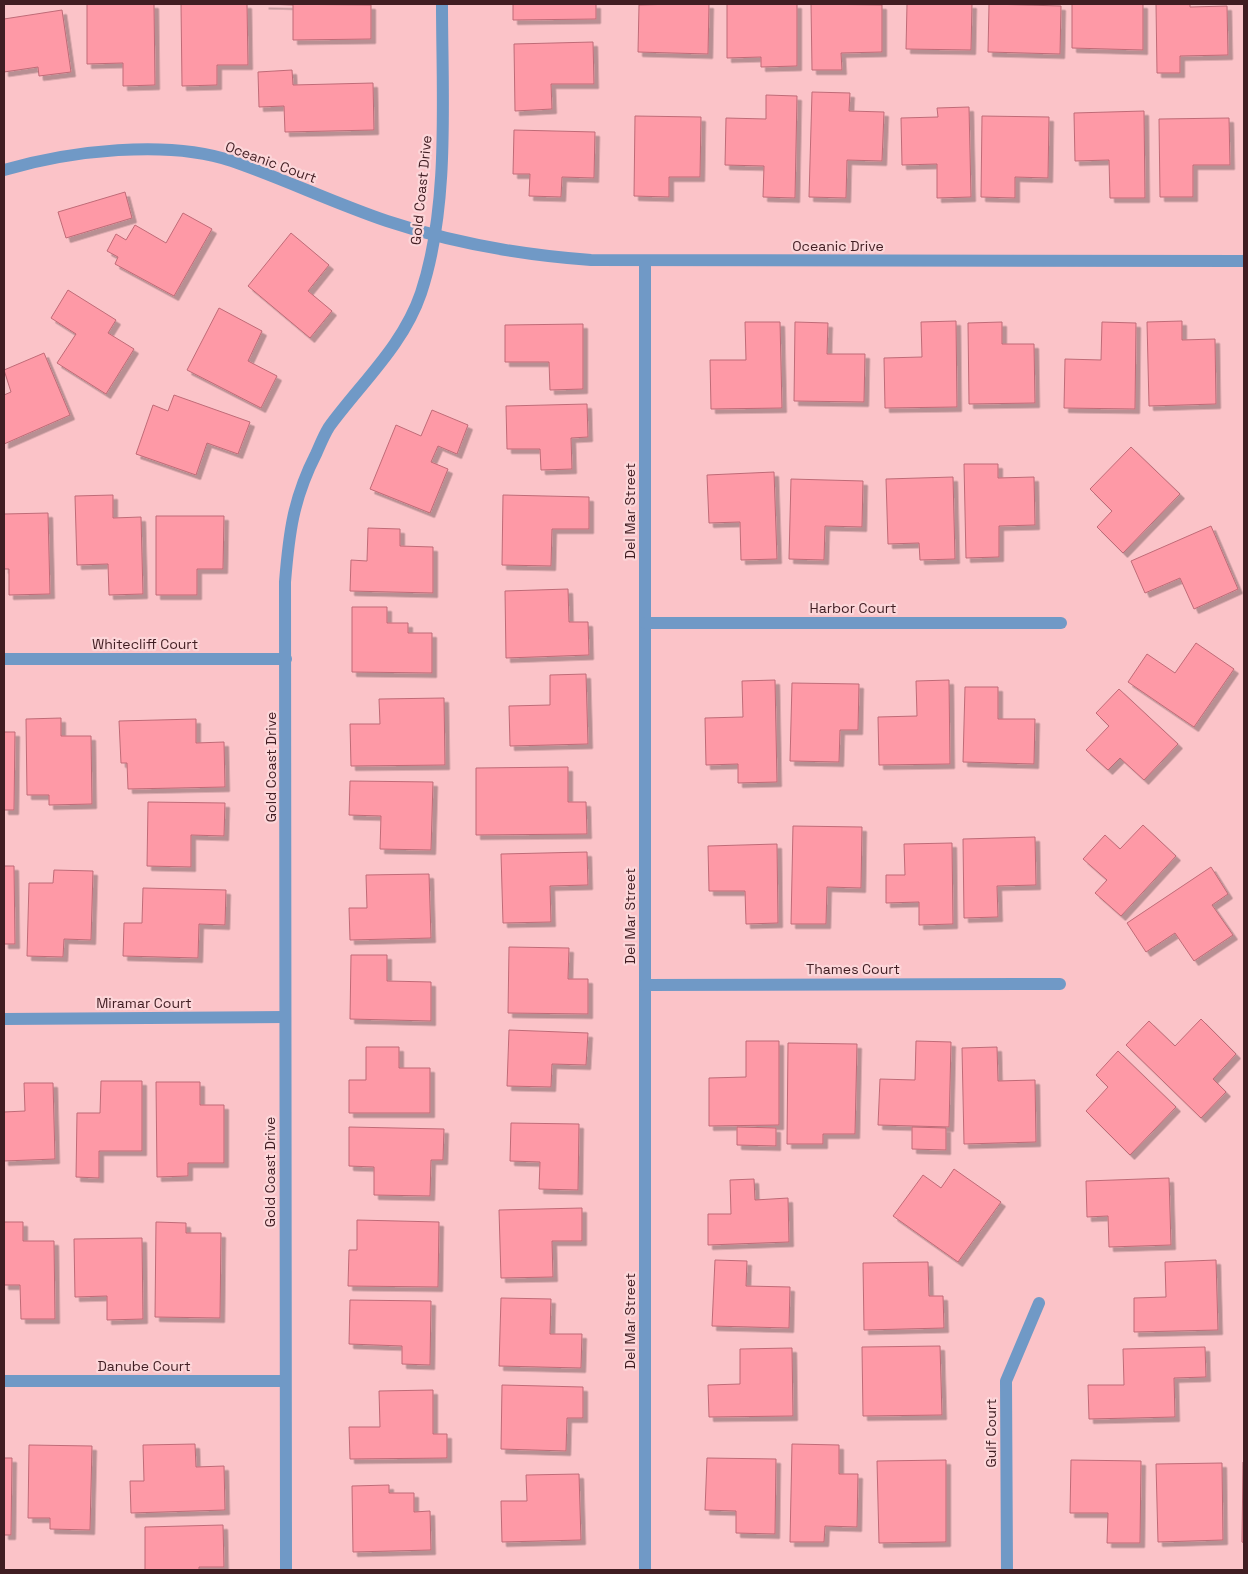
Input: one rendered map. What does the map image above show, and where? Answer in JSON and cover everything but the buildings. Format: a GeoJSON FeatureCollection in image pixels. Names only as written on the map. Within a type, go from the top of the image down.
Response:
{"type":"FeatureCollection","features":[{"type":"Feature","properties":{"kind":"street","name":"Gold Coast Drive"},"geometry":{"type":"LineString","coordinates":[[286,1570],[286,582],[290,528],[302,482],[328,429],[395,346],[420,294],[435,234],[442,158],[442,4]]}},
{"type":"Feature","properties":{"kind":"street","name":"Oceanic Court"},"geometry":{"type":"LineString","coordinates":[[4,170],[24,164],[118,150],[178,149],[230,160],[388,222],[435,234]]}},
{"type":"Feature","properties":{"kind":"street","name":"Oceanic Drive"},"geometry":{"type":"LineString","coordinates":[[435,234],[530,255],[645,262],[1244,261]]}},
{"type":"Feature","properties":{"kind":"street","name":"Del Mar Street"},"geometry":{"type":"LineString","coordinates":[[645,262],[645,1570]]}},
{"type":"Feature","properties":{"kind":"street","name":"Harbor Court"},"geometry":{"type":"LineString","coordinates":[[646,623],[1061,623]]}},
{"type":"Feature","properties":{"kind":"street","name":"Whitecliff Court"},"geometry":{"type":"LineString","coordinates":[[4,659],[286,659]]}},
{"type":"Feature","properties":{"kind":"street","name":"Thames Court"},"geometry":{"type":"LineString","coordinates":[[645,985],[1060,984]]}},
{"type":"Feature","properties":{"kind":"street","name":"Miramar Court"},"geometry":{"type":"LineString","coordinates":[[4,1019],[285,1017]]}},
{"type":"Feature","properties":{"kind":"street","name":"Gulf Court"},"geometry":{"type":"LineString","coordinates":[[1006,1570],[1006,1381],[1039,1303]]}},
{"type":"Feature","properties":{"kind":"street","name":"Danube Court"},"geometry":{"type":"LineString","coordinates":[[4,1381],[285,1381]]}}]}
